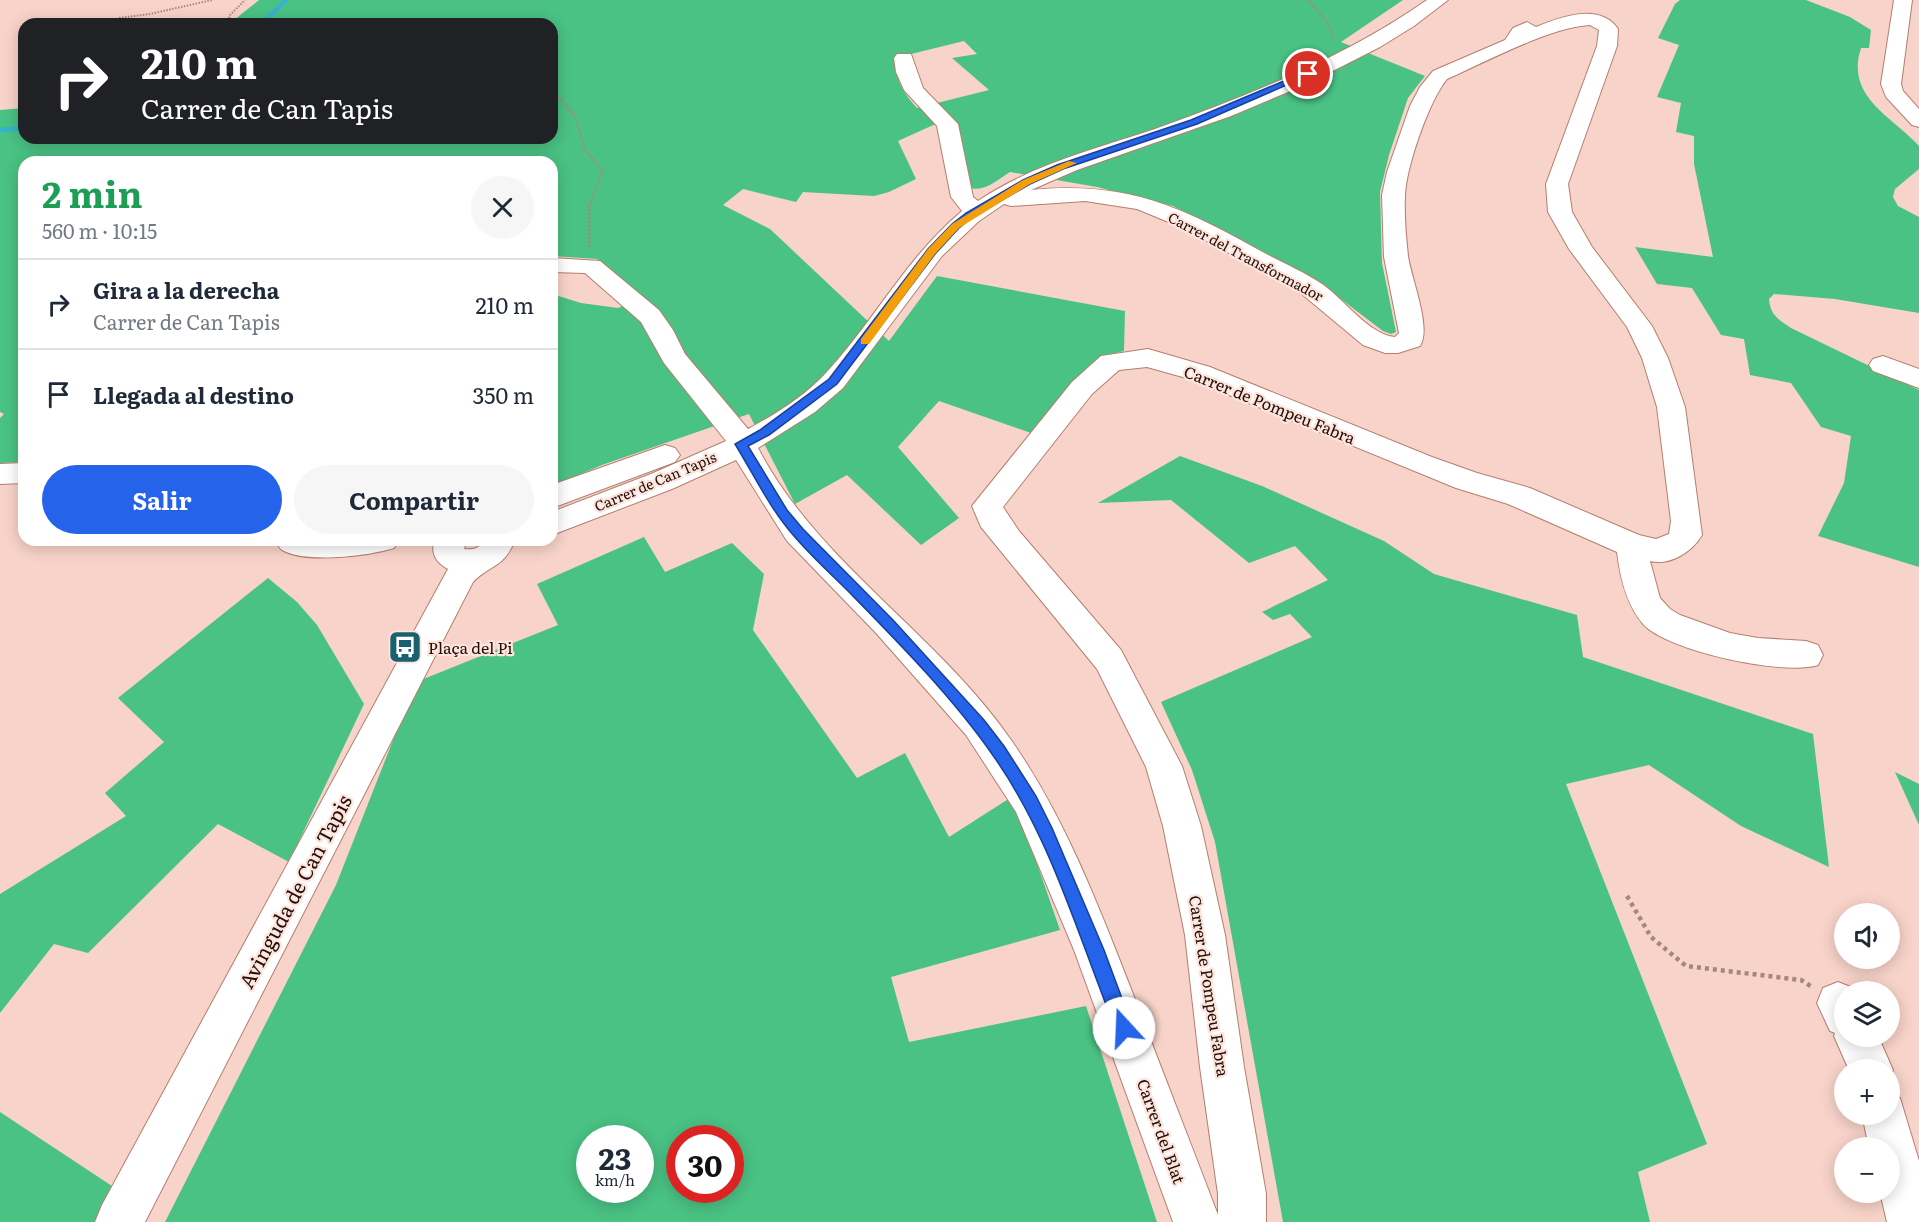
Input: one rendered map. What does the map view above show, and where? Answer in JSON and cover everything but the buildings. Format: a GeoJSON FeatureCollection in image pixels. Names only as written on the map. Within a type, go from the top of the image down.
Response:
{"type":"FeatureCollection","features":[{"type":"Feature","properties":{"kind":"street","name":"Carrer de Can Tapis"},"geometry":{"type":"LineString","coordinates":[[558,522],[666,478],[739,439],[764,433],[797,410],[833,382],[931,251],[955,226],[985,206],[1027,182],[1060,167],[1194,122],[1273,91],[1405,25],[1439,0]]}},
{"type":"Feature","properties":{"kind":"street","name":"Carrer del Transformador"},"geometry":{"type":"LineString","coordinates":[[985,206],[1068,194],[1130,200],[1148,205],[1194,226],[1312,288],[1378,343],[1396,346],[1404,344],[1411,340],[1412,333],[1396,257],[1393,195],[1398,172],[1420,106],[1430,87],[1440,75],[1512,45],[1520,32],[1575,0]]}},
{"type":"Feature","properties":{"kind":"street"},"geometry":{"type":"LineString","coordinates":[[1903,0],[1891,84],[1893,93],[1919,121]]}},
{"type":"Feature","properties":{"kind":"street","name":"Carrer de Pompeu Fabra"},"geometry":{"type":"LineString","coordinates":[[1242,1222],[1242,1194],[1222,1067],[1205,935],[1182,826],[1164,766],[1108,660],[1008,539],[993,519],[987,506],[1082,388],[1100,370],[1111,362],[1148,358],[1200,373],[1467,481],[1520,496],[1632,545],[1656,551],[1680,543],[1686,535],[1686,521],[1671,407],[1655,358],[1639,326],[1581,249],[1560,212],[1556,196],[1557,184],[1607,46],[1610,29],[1594,19],[1578,18],[1512,45]]}},
{"type":"Feature","properties":{"kind":"street"},"geometry":{"type":"LineString","coordinates":[[903,58],[914,90],[947,124],[962,197],[966,204],[985,206]]}},
{"type":"Feature","properties":{"kind":"street"},"geometry":{"type":"LineString","coordinates":[[558,265],[591,267]]}},
{"type":"Feature","properties":{"kind":"street","name":"Carrer del Blat"},"geometry":{"type":"LineString","coordinates":[[591,267],[656,323],[673,357],[739,439],[783,513],[798,533],[888,624],[979,724],[1030,801],[1095,950],[1197,1222]]}},
{"type":"Feature","properties":{"kind":"street"},"geometry":{"type":"LineString","coordinates":[[1883,365],[1919,379]]}},
{"type":"Feature","properties":{"kind":"street"},"geometry":{"type":"LineString","coordinates":[[558,495],[663,456],[739,439]]}},
{"type":"Feature","properties":{"kind":"street"},"geometry":{"type":"LineString","coordinates":[[0,474],[18,473]]}},
{"type":"Feature","properties":{"kind":"street"},"geometry":{"type":"LineString","coordinates":[[1632,545],[1640,586],[1650,607],[1660,620],[1735,650],[1806,655]]}},
{"type":"Feature","properties":{"kind":"street","name":"Avinguda de Can Tapis"},"geometry":{"type":"LineString","coordinates":[[119,1222],[461,574],[486,547]]}},
{"type":"Feature","properties":{"kind":"street"},"geometry":{"type":"LineString","coordinates":[[1887,1125],[1911,1222]]}},
{"type":"Feature","properties":{"kind":"path"},"geometry":{"type":"LineString","coordinates":[[119,18],[150,14],[212,0]]}},
{"type":"Feature","properties":{"kind":"path"},"geometry":{"type":"LineString","coordinates":[[229,18],[245,0]]}},
{"type":"Feature","properties":{"kind":"path"},"geometry":{"type":"LineString","coordinates":[[1308,0],[1329,24],[1334,41],[1343,58]]}},
{"type":"Feature","properties":{"kind":"path"},"geometry":{"type":"LineString","coordinates":[[558,97],[575,116],[585,150],[603,171],[589,203],[591,267]]}},
{"type":"Feature","properties":{"kind":"path"},"geometry":{"type":"LineString","coordinates":[[1626,896],[1651,938],[1686,966],[1801,980],[1834,1009]]}},
{"type":"Feature","properties":{"kind":"green space"},"geometry":{"type":"Polygon","coordinates":[[[259,0],[1403,0],[1341,42],[1425,76],[1408,98],[1389,155],[1380,192],[1382,263],[1396,332],[1391,334],[1383,331],[1313,278],[1173,206],[1097,187],[1010,172],[985,187],[974,189],[969,187],[951,117],[898,141],[916,179],[889,192],[874,196],[803,192],[796,202],[743,189],[723,205],[770,229],[889,341],[937,276],[1125,311],[1124,351],[1104,356],[1089,366],[1031,433],[939,401],[898,447],[959,518],[921,545],[847,475],[795,504],[749,414],[602,465],[558,483],[558,296],[581,303],[618,308],[641,298],[597,259],[558,256],[558,156],[18,156],[18,462],[0,463],[0,418],[4,414],[0,412],[0,110],[18,108],[18,144],[558,144],[558,18],[236,18],[259,0]],[[964,41],[895,58],[898,79],[917,108],[989,90],[952,58],[977,54],[964,41]]]}},
{"type":"Feature","properties":{"kind":"green space"},"geometry":{"type":"Polygon","coordinates":[[[1680,0],[1806,0],[1850,17],[1871,30],[1869,48],[1861,48],[1858,65],[1865,93],[1919,146],[1919,169],[1895,189],[1893,197],[1898,206],[1919,217],[1919,313],[1835,299],[1774,294],[1769,299],[1773,313],[1791,328],[1919,390],[1919,567],[1818,536],[1844,483],[1851,436],[1821,427],[1791,383],[1750,375],[1744,339],[1721,335],[1692,288],[1657,284],[1635,247],[1713,257],[1694,164],[1694,136],[1676,132],[1681,103],[1657,97],[1679,45],[1658,38],[1675,4],[1680,0]]]}},
{"type":"Feature","properties":{"kind":"green space"},"geometry":{"type":"Polygon","coordinates":[[[1180,456],[1262,486],[1384,541],[1434,574],[1577,615],[1583,657],[1813,734],[1829,867],[1741,826],[1649,765],[1566,784],[1707,1144],[1638,1172],[1650,1222],[1283,1222],[1215,842],[1192,770],[1161,702],[1312,637],[1290,614],[1273,620],[1262,612],[1328,580],[1295,546],[1249,563],[1171,500],[1098,503],[1180,456]]]}},
{"type":"Feature","properties":{"kind":"green space"},"geometry":{"type":"Polygon","coordinates":[[[644,537],[665,572],[732,543],[764,574],[753,630],[857,778],[905,753],[949,837],[1010,798],[1034,855],[1060,930],[891,977],[909,1042],[1086,1006],[1157,1222],[165,1222],[336,885],[416,682],[558,625],[537,584],[644,537]]]}},
{"type":"Feature","properties":{"kind":"green space"},"geometry":{"type":"Polygon","coordinates":[[[268,578],[297,602],[317,625],[364,704],[289,862],[218,824],[88,953],[54,944],[0,1013],[0,894],[126,816],[105,793],[164,742],[118,698],[268,578]]]}},
{"type":"Feature","properties":{"kind":"green space"},"geometry":{"type":"Polygon","coordinates":[[[1895,772],[1919,784],[1919,825],[1895,772]]]}},
{"type":"Feature","properties":{"kind":"green space"},"geometry":{"type":"Polygon","coordinates":[[[0,1112],[118,1190],[96,1222],[0,1222],[0,1112]]]}},
{"type":"Feature","properties":{"kind":"waterway"},"geometry":{"type":"LineString","coordinates":[[268,18],[286,0]]}},
{"type":"Feature","properties":{"kind":"waterway"},"geometry":{"type":"LineString","coordinates":[[0,130],[18,128]]}},
{"type":"Feature","properties":{"kind":"slow traffic"},"geometry":{"type":"LineString","coordinates":[[865,342],[931,251],[955,226],[1027,182],[1073,163]]}},
{"type":"Feature","properties":{"kind":"place","name":"Plaça del Pi"},"geometry":{"type":"Point","coordinates":[405,647]}},
{"type":"Feature","properties":{"kind":"route"},"geometry":{"type":"LineString","coordinates":[[1124,1028],[1095,950],[1044,828],[998,750],[979,724],[940,680],[798,533],[783,513],[741,444],[764,433],[833,382],[931,251],[955,226],[970,215],[1027,182],[1060,167],[1194,122],[1273,91],[1308,74]]}}]}
